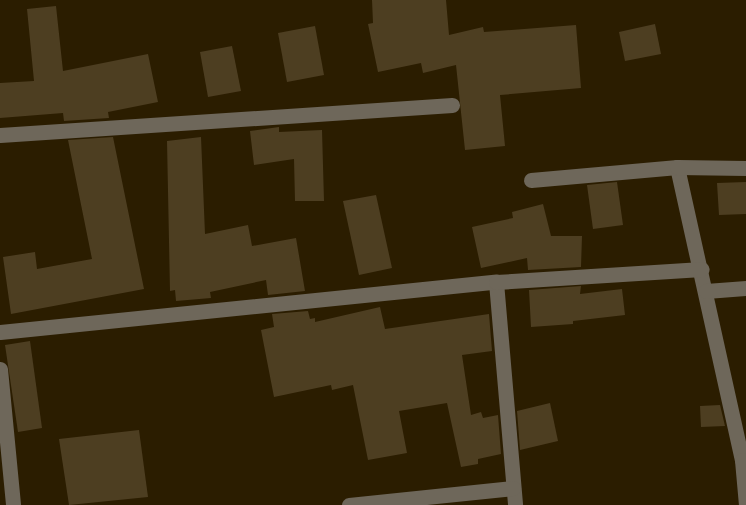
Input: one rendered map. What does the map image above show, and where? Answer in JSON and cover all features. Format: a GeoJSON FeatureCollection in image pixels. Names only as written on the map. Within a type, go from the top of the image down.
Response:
{"type":"FeatureCollection","features":[{"type":"Feature","properties":{"kind":"street"},"geometry":{"type":"LineString","coordinates":[[0,135],[452,105]]}},
{"type":"Feature","properties":{"kind":"street"},"geometry":{"type":"LineString","coordinates":[[677,167],[702,268],[744,460],[746,505]]}},
{"type":"Feature","properties":{"kind":"street"},"geometry":{"type":"LineString","coordinates":[[531,180],[677,167],[746,168]]}},
{"type":"Feature","properties":{"kind":"street"},"geometry":{"type":"LineString","coordinates":[[0,332],[496,282],[702,268]]}},
{"type":"Feature","properties":{"kind":"street"},"geometry":{"type":"LineString","coordinates":[[496,282],[515,505]]}},
{"type":"Feature","properties":{"kind":"street"},"geometry":{"type":"LineString","coordinates":[[706,291],[746,288]]}},
{"type":"Feature","properties":{"kind":"street"},"geometry":{"type":"LineString","coordinates":[[0,369],[13,505]]}},
{"type":"Feature","properties":{"kind":"street"},"geometry":{"type":"LineString","coordinates":[[349,505],[513,488]]}},
{"type":"Feature","properties":{"kind":"building"},"geometry":{"type":"Polygon","coordinates":[[[372,0],[446,0],[449,35],[483,27],[484,32],[576,25],[581,88],[500,95],[505,146],[465,150],[456,65],[423,73],[421,63],[378,72],[368,24],[373,23],[372,0]]]}},
{"type":"Feature","properties":{"kind":"building"},"geometry":{"type":"Polygon","coordinates":[[[56,6],[63,71],[148,54],[158,102],[108,112],[109,118],[64,121],[63,113],[0,118],[0,83],[34,81],[27,9],[56,6]]]}},
{"type":"Feature","properties":{"kind":"building"},"geometry":{"type":"Polygon","coordinates":[[[655,24],[661,54],[625,61],[619,32],[655,24]]]}},
{"type":"Feature","properties":{"kind":"building"},"geometry":{"type":"Polygon","coordinates":[[[315,26],[324,75],[287,82],[278,33],[315,26]]]}},
{"type":"Feature","properties":{"kind":"building"},"geometry":{"type":"Polygon","coordinates":[[[232,46],[241,91],[208,97],[200,52],[232,46]]]}},
{"type":"Feature","properties":{"kind":"building"},"geometry":{"type":"Polygon","coordinates":[[[279,127],[279,132],[322,130],[324,201],[295,201],[294,159],[254,165],[250,131],[279,127]]]}},
{"type":"Feature","properties":{"kind":"building"},"geometry":{"type":"Polygon","coordinates":[[[113,137],[144,289],[11,314],[3,257],[35,252],[37,269],[92,259],[68,140],[113,137]]]}},
{"type":"Feature","properties":{"kind":"building"},"geometry":{"type":"Polygon","coordinates":[[[201,137],[205,234],[248,225],[252,246],[296,238],[305,291],[268,295],[266,280],[210,292],[211,298],[176,301],[175,290],[170,291],[167,141],[201,137]]]}},
{"type":"Feature","properties":{"kind":"building"},"geometry":{"type":"Polygon","coordinates":[[[617,182],[623,225],[593,229],[587,185],[617,182]]]}},
{"type":"Feature","properties":{"kind":"building"},"geometry":{"type":"Polygon","coordinates":[[[746,182],[746,214],[719,215],[717,183],[746,182]]]}},
{"type":"Feature","properties":{"kind":"building"},"geometry":{"type":"Polygon","coordinates":[[[376,195],[392,268],[359,275],[343,201],[376,195]]]}},
{"type":"Feature","properties":{"kind":"building"},"geometry":{"type":"Polygon","coordinates":[[[543,204],[551,236],[582,236],[581,267],[528,270],[527,258],[481,268],[472,227],[513,218],[512,212],[543,204]]]}},
{"type":"Feature","properties":{"kind":"building"},"geometry":{"type":"Polygon","coordinates":[[[581,286],[580,294],[622,289],[625,315],[573,321],[573,324],[531,327],[529,290],[581,286]]]}},
{"type":"Feature","properties":{"kind":"building"},"geometry":{"type":"Polygon","coordinates":[[[380,307],[385,329],[489,314],[492,351],[462,355],[471,415],[481,412],[483,418],[498,415],[501,454],[478,459],[478,464],[461,467],[447,403],[399,411],[407,453],[368,460],[353,385],[332,390],[331,385],[274,397],[261,330],[274,327],[272,314],[308,311],[310,319],[315,318],[315,322],[380,307]]]}},
{"type":"Feature","properties":{"kind":"building"},"geometry":{"type":"Polygon","coordinates":[[[30,341],[42,428],[18,432],[5,345],[30,341]]]}},
{"type":"Feature","properties":{"kind":"building"},"geometry":{"type":"Polygon","coordinates":[[[550,403],[558,441],[520,450],[517,411],[550,403]]]}},
{"type":"Feature","properties":{"kind":"building"},"geometry":{"type":"Polygon","coordinates":[[[720,405],[725,426],[701,427],[700,406],[720,405]]]}},
{"type":"Feature","properties":{"kind":"building"},"geometry":{"type":"Polygon","coordinates":[[[139,430],[148,497],[69,505],[59,439],[139,430]]]}}]}
